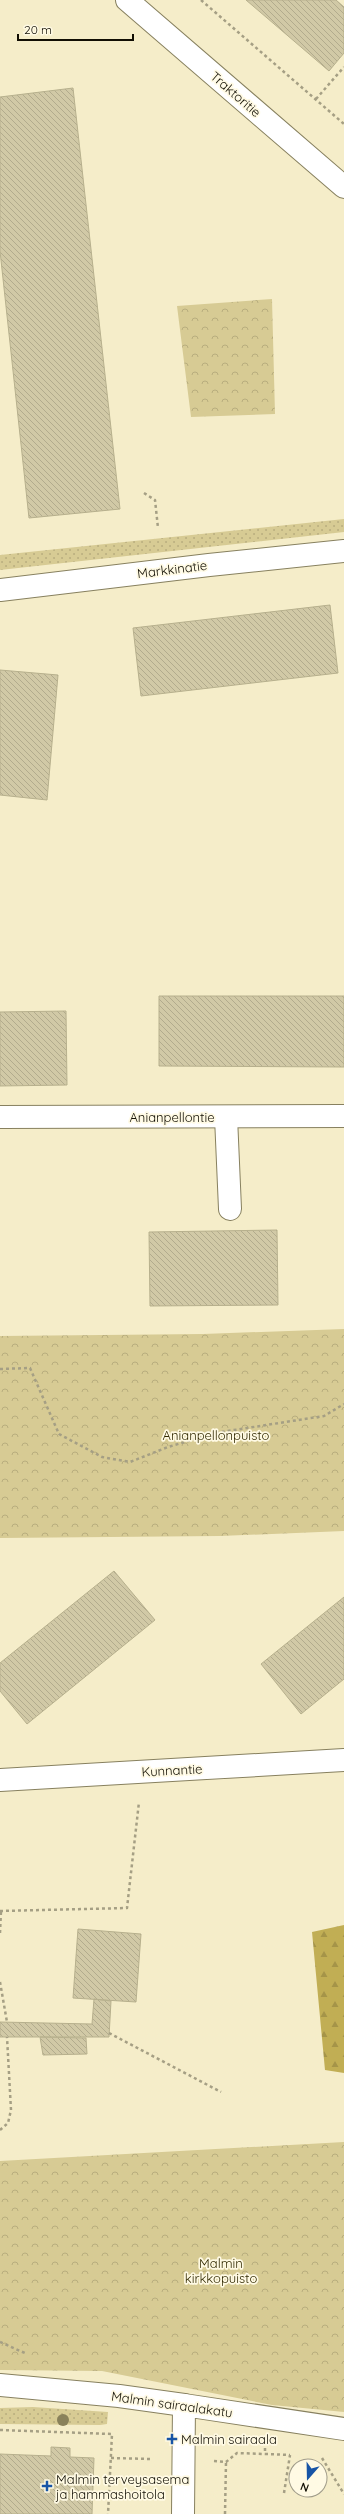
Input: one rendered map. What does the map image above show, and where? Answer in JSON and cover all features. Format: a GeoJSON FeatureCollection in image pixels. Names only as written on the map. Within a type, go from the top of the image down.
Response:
{"type":"FeatureCollection","features":[{"type":"Feature","properties":{"kind":"street","name":"Traktoritie"},"geometry":{"type":"LineString","coordinates":[[127,0],[344,187]]}},
{"type":"Feature","properties":{"kind":"street","name":"Markkinatie"},"geometry":{"type":"LineString","coordinates":[[0,590],[209,564],[344,551]]}},
{"type":"Feature","properties":{"kind":"street","name":"Anianpellontie"},"geometry":{"type":"LineString","coordinates":[[0,1117],[344,1116]]}},
{"type":"Feature","properties":{"kind":"street"},"geometry":{"type":"LineString","coordinates":[[226,1117],[230,1209]]}},
{"type":"Feature","properties":{"kind":"street","name":"Kunnantie"},"geometry":{"type":"LineString","coordinates":[[0,1780],[344,1760]]}},
{"type":"Feature","properties":{"kind":"street","name":"Malmin sairaalakatu"},"geometry":{"type":"LineString","coordinates":[[0,2386],[119,2396],[344,2429]]}},
{"type":"Feature","properties":{"kind":"street"},"geometry":{"type":"LineString","coordinates":[[183,2514],[184,2405]]}},
{"type":"Feature","properties":{"kind":"path"},"geometry":{"type":"LineString","coordinates":[[201,0],[344,124]]}},
{"type":"Feature","properties":{"kind":"path"},"geometry":{"type":"LineString","coordinates":[[316,100],[344,67]]}},
{"type":"Feature","properties":{"kind":"path"},"geometry":{"type":"LineString","coordinates":[[144,493],[155,500],[158,528]]}},
{"type":"Feature","properties":{"kind":"path"},"geometry":{"type":"LineString","coordinates":[[0,1369],[30,1368],[59,1434],[102,1457],[130,1462],[168,1447],[215,1433],[324,1416],[344,1404]]}},
{"type":"Feature","properties":{"kind":"path"},"geometry":{"type":"LineString","coordinates":[[0,1933],[1,1911],[127,1908],[140,1802]]}},
{"type":"Feature","properties":{"kind":"path"},"geometry":{"type":"LineString","coordinates":[[0,1982],[7,2022]]}},
{"type":"Feature","properties":{"kind":"path"},"geometry":{"type":"LineString","coordinates":[[109,2033],[221,2092]]}},
{"type":"Feature","properties":{"kind":"path"},"geometry":{"type":"LineString","coordinates":[[0,2130],[8,2123],[11,2110],[7,2037]]}},
{"type":"Feature","properties":{"kind":"path"},"geometry":{"type":"LineString","coordinates":[[0,2430],[112,2434],[108,2514]]}},
{"type":"Feature","properties":{"kind":"path"},"geometry":{"type":"LineString","coordinates":[[284,2493],[290,2455]]}},
{"type":"Feature","properties":{"kind":"path"},"geometry":{"type":"LineString","coordinates":[[225,2514],[226,2462]]}},
{"type":"Feature","properties":{"kind":"green space"},"geometry":{"type":"Polygon","coordinates":[[[272,299],[275,414],[191,417],[177,306],[272,299]]]}},
{"type":"Feature","properties":{"kind":"green space"},"geometry":{"type":"Polygon","coordinates":[[[344,519],[344,532],[0,570],[0,555],[344,519]]]}},
{"type":"Feature","properties":{"kind":"green space","name":"Anianpellonpuisto"},"geometry":{"type":"Polygon","coordinates":[[[344,1329],[344,1531],[220,1536],[0,1538],[0,1336],[203,1334],[344,1329]]]}},
{"type":"Feature","properties":{"kind":"green space"},"geometry":{"type":"Polygon","coordinates":[[[344,1925],[344,2073],[325,2070],[312,1932],[344,1925]]]}},
{"type":"Feature","properties":{"kind":"green space","name":"Malmin kirkkopuisto"},"geometry":{"type":"Polygon","coordinates":[[[344,2142],[344,2412],[272,2405],[102,2371],[0,2370],[0,2161],[344,2142]]]}},
{"type":"Feature","properties":{"kind":"green space"},"geometry":{"type":"Polygon","coordinates":[[[33,2407],[108,2412],[107,2424],[0,2424],[0,2408],[33,2407]]]}},
{"type":"Feature","properties":{"kind":"building"},"geometry":{"type":"Polygon","coordinates":[[[246,0],[336,0],[344,7],[344,53],[329,71],[246,0]]]}},
{"type":"Feature","properties":{"kind":"building"},"geometry":{"type":"Polygon","coordinates":[[[73,88],[120,509],[29,518],[0,251],[0,97],[73,88]]]}},
{"type":"Feature","properties":{"kind":"building"},"geometry":{"type":"Polygon","coordinates":[[[330,605],[338,673],[141,696],[133,628],[330,605]]]}},
{"type":"Feature","properties":{"kind":"building"},"geometry":{"type":"Polygon","coordinates":[[[0,670],[58,675],[47,800],[0,795],[0,670]]]}},
{"type":"Feature","properties":{"kind":"building"},"geometry":{"type":"Polygon","coordinates":[[[159,996],[344,996],[344,1067],[159,1066],[159,996]]]}},
{"type":"Feature","properties":{"kind":"building"},"geometry":{"type":"Polygon","coordinates":[[[66,1011],[67,1085],[0,1086],[0,1012],[66,1011]]]}},
{"type":"Feature","properties":{"kind":"building"},"geometry":{"type":"Polygon","coordinates":[[[277,1230],[278,1305],[150,1306],[149,1232],[277,1230]]]}},
{"type":"Feature","properties":{"kind":"building"},"geometry":{"type":"Polygon","coordinates":[[[114,1571],[155,1620],[27,1724],[0,1691],[0,1663],[114,1571]]]}},
{"type":"Feature","properties":{"kind":"building"},"geometry":{"type":"Polygon","coordinates":[[[344,1597],[344,1679],[301,1714],[261,1664],[344,1597]]]}},
{"type":"Feature","properties":{"kind":"building"},"geometry":{"type":"Polygon","coordinates":[[[78,1929],[141,1934],[136,2002],[73,1998],[78,1929]]]}},
{"type":"Feature","properties":{"kind":"building"},"geometry":{"type":"Polygon","coordinates":[[[94,1999],[111,2001],[109,2037],[0,2037],[0,2022],[92,2024],[94,1999]]]}},
{"type":"Feature","properties":{"kind":"building"},"geometry":{"type":"Polygon","coordinates":[[[40,2037],[86,2038],[87,2054],[43,2055],[40,2037]]]}},
{"type":"Feature","properties":{"kind":"building","name":"Malmin terveysasema ja hammashoitola"},"geometry":{"type":"Polygon","coordinates":[[[51,2447],[70,2448],[70,2457],[94,2458],[92,2514],[0,2514],[0,2454],[51,2456],[51,2447]]]}},
{"type":"Feature","properties":{"kind":"place","name":"Malmin sairaala"},"geometry":{"type":"Point","coordinates":[172,2439]}},
{"type":"Feature","properties":{"kind":"place","name":"Malmin terveysasema ja hammashoitola"},"geometry":{"type":"Point","coordinates":[47,2486]}}]}
